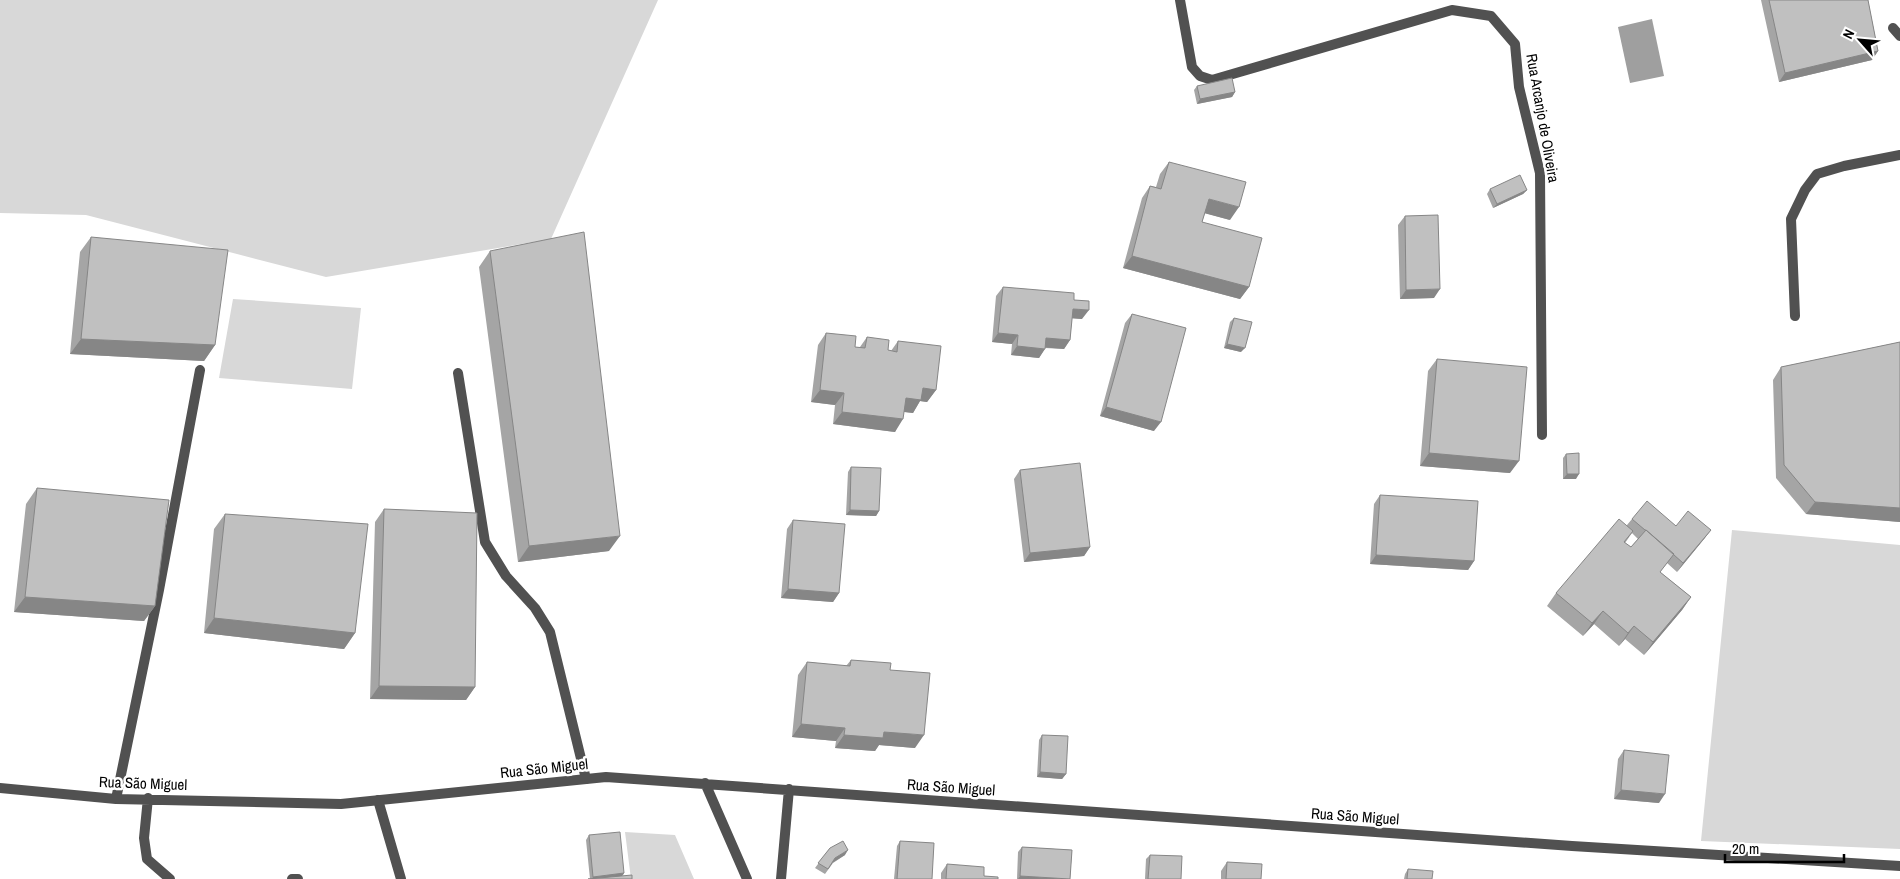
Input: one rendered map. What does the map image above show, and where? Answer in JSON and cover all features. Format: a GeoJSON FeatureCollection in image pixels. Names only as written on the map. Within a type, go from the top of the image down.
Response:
{"type":"FeatureCollection","features":[{"type":"Feature","properties":{"kind":"street","name":"Rua Arcanjo de Oliveira"},"geometry":{"type":"LineString","coordinates":[[1180,0],[1192,67],[1200,76],[1212,80],[1452,10],[1490,16],[1515,44],[1519,87],[1540,173],[1542,435]]}},
{"type":"Feature","properties":{"kind":"street"},"geometry":{"type":"LineString","coordinates":[[1795,316],[1791,219],[1806,190],[1817,174],[1844,166],[1900,155]]}},
{"type":"Feature","properties":{"kind":"street"},"geometry":{"type":"LineString","coordinates":[[116,799],[161,581],[200,370]]}},
{"type":"Feature","properties":{"kind":"street"},"geometry":{"type":"LineString","coordinates":[[458,374],[485,542],[506,576],[535,608],[550,632],[586,779]]}},
{"type":"Feature","properties":{"kind":"street","name":"Rua São Miguel"},"geometry":{"type":"LineString","coordinates":[[0,788],[116,799],[148,798],[341,804],[606,777],[1572,846],[1900,866]]}},
{"type":"Feature","properties":{"kind":"street"},"geometry":{"type":"LineString","coordinates":[[706,783],[748,879]]}},
{"type":"Feature","properties":{"kind":"street"},"geometry":{"type":"LineString","coordinates":[[781,879],[789,790]]}},
{"type":"Feature","properties":{"kind":"street"},"geometry":{"type":"LineString","coordinates":[[148,798],[144,838],[147,859],[170,879]]}},
{"type":"Feature","properties":{"kind":"street"},"geometry":{"type":"LineString","coordinates":[[378,800],[402,879]]}},
{"type":"Feature","properties":{"kind":"street"},"geometry":{"type":"LineString","coordinates":[[292,879],[298,879]]}},
{"type":"Feature","properties":{"kind":"shaded area"},"geometry":{"type":"Polygon","coordinates":[[[0,0],[658,0],[551,239],[326,277],[86,215],[0,213],[0,0]]]}},
{"type":"Feature","properties":{"kind":"shaded area"},"geometry":{"type":"Polygon","coordinates":[[[1652,19],[1664,76],[1630,83],[1618,27],[1652,19]]]}},
{"type":"Feature","properties":{"kind":"shaded area"},"geometry":{"type":"Polygon","coordinates":[[[233,299],[361,308],[352,389],[219,378],[233,299]]]}},
{"type":"Feature","properties":{"kind":"shaded area"},"geometry":{"type":"Polygon","coordinates":[[[1732,530],[1900,545],[1900,849],[1701,841],[1732,530]]]}},
{"type":"Feature","properties":{"kind":"shaded area"},"geometry":{"type":"Polygon","coordinates":[[[625,832],[675,835],[694,879],[631,879],[625,832]]]}},
{"type":"Feature","properties":{"kind":"building"},"geometry":{"type":"Polygon","coordinates":[[[1769,0],[1868,0],[1878,51],[1785,73],[1769,0]]]}},
{"type":"Feature","properties":{"kind":"building"},"geometry":{"type":"Polygon","coordinates":[[[1232,78],[1235,92],[1200,99],[1197,86],[1232,78]]]}},
{"type":"Feature","properties":{"kind":"building"},"geometry":{"type":"Polygon","coordinates":[[[1169,162],[1246,182],[1239,207],[1209,199],[1202,222],[1262,238],[1249,287],[1132,256],[1150,186],[1161,189],[1169,162]]]}},
{"type":"Feature","properties":{"kind":"building"},"geometry":{"type":"Polygon","coordinates":[[[1520,175],[1527,190],[1497,204],[1490,189],[1520,175]]]}},
{"type":"Feature","properties":{"kind":"building"},"geometry":{"type":"Polygon","coordinates":[[[1438,215],[1440,289],[1406,290],[1405,216],[1438,215]]]}},
{"type":"Feature","properties":{"kind":"building"},"geometry":{"type":"Polygon","coordinates":[[[584,232],[620,536],[529,546],[490,251],[584,232]]]}},
{"type":"Feature","properties":{"kind":"building"},"geometry":{"type":"Polygon","coordinates":[[[91,237],[228,250],[215,345],[81,339],[91,237]]]}},
{"type":"Feature","properties":{"kind":"building"},"geometry":{"type":"Polygon","coordinates":[[[1003,287],[1074,293],[1074,300],[1089,301],[1089,310],[1073,309],[1070,340],[1046,338],[1045,349],[1017,346],[1018,335],[998,333],[1003,287]]]}},
{"type":"Feature","properties":{"kind":"building"},"geometry":{"type":"Polygon","coordinates":[[[1132,314],[1186,328],[1161,422],[1106,407],[1132,314]]]}},
{"type":"Feature","properties":{"kind":"building"},"geometry":{"type":"Polygon","coordinates":[[[1234,318],[1252,322],[1245,348],[1227,344],[1234,318]]]}},
{"type":"Feature","properties":{"kind":"building"},"geometry":{"type":"Polygon","coordinates":[[[826,333],[856,336],[855,347],[865,348],[867,337],[889,340],[888,350],[897,352],[898,341],[941,346],[936,390],[923,388],[921,400],[906,398],[903,419],[842,412],[844,393],[820,390],[826,333]]]}},
{"type":"Feature","properties":{"kind":"building"},"geometry":{"type":"Polygon","coordinates":[[[1900,342],[1900,508],[1815,502],[1784,465],[1781,367],[1900,342]]]}},
{"type":"Feature","properties":{"kind":"building"},"geometry":{"type":"Polygon","coordinates":[[[1437,359],[1527,367],[1519,461],[1429,453],[1437,359]]]}},
{"type":"Feature","properties":{"kind":"building"},"geometry":{"type":"Polygon","coordinates":[[[1579,453],[1579,474],[1567,474],[1566,454],[1579,453]]]}},
{"type":"Feature","properties":{"kind":"building"},"geometry":{"type":"Polygon","coordinates":[[[1080,463],[1090,547],[1030,553],[1020,470],[1080,463]]]}},
{"type":"Feature","properties":{"kind":"building"},"geometry":{"type":"Polygon","coordinates":[[[851,467],[881,468],[879,511],[850,510],[851,467]]]}},
{"type":"Feature","properties":{"kind":"building"},"geometry":{"type":"Polygon","coordinates":[[[37,488],[169,500],[155,606],[25,597],[37,488]]]}},
{"type":"Feature","properties":{"kind":"building"},"geometry":{"type":"Polygon","coordinates":[[[1380,495],[1478,501],[1474,561],[1376,555],[1380,495]]]}},
{"type":"Feature","properties":{"kind":"building"},"geometry":{"type":"Polygon","coordinates":[[[1647,501],[1676,526],[1688,511],[1711,530],[1683,563],[1632,519],[1647,501]]]}},
{"type":"Feature","properties":{"kind":"building"},"geometry":{"type":"Polygon","coordinates":[[[384,509],[477,513],[475,687],[379,686],[384,509]]]}},
{"type":"Feature","properties":{"kind":"building"},"geometry":{"type":"Polygon","coordinates":[[[225,514],[368,524],[355,633],[214,618],[225,514]]]}},
{"type":"Feature","properties":{"kind":"building"},"geometry":{"type":"Polygon","coordinates":[[[1619,519],[1633,531],[1624,542],[1631,547],[1646,530],[1674,554],[1660,572],[1691,597],[1653,642],[1634,626],[1628,633],[1603,611],[1592,623],[1556,593],[1619,519]]]}},
{"type":"Feature","properties":{"kind":"building"},"geometry":{"type":"Polygon","coordinates":[[[793,520],[845,524],[839,593],[788,589],[793,520]]]}},
{"type":"Feature","properties":{"kind":"building"},"geometry":{"type":"Polygon","coordinates":[[[851,660],[891,663],[890,670],[930,673],[924,735],[884,732],[883,738],[844,735],[845,728],[801,724],[807,662],[850,666],[851,660]]]}},
{"type":"Feature","properties":{"kind":"building"},"geometry":{"type":"Polygon","coordinates":[[[1042,735],[1068,736],[1066,774],[1040,772],[1042,735]]]}},
{"type":"Feature","properties":{"kind":"building"},"geometry":{"type":"Polygon","coordinates":[[[1624,750],[1669,755],[1665,794],[1621,790],[1624,750]]]}},
{"type":"Feature","properties":{"kind":"building"},"geometry":{"type":"Polygon","coordinates":[[[620,832],[624,873],[593,877],[589,835],[620,832]]]}},
{"type":"Feature","properties":{"kind":"building"},"geometry":{"type":"Polygon","coordinates":[[[843,841],[848,850],[835,858],[828,869],[818,863],[830,848],[843,841]]]}},
{"type":"Feature","properties":{"kind":"building"},"geometry":{"type":"Polygon","coordinates":[[[900,841],[934,843],[932,879],[897,879],[900,841]]]}},
{"type":"Feature","properties":{"kind":"building"},"geometry":{"type":"Polygon","coordinates":[[[1022,847],[1072,850],[1070,879],[1020,876],[1022,847]]]}},
{"type":"Feature","properties":{"kind":"building"},"geometry":{"type":"Polygon","coordinates":[[[1150,855],[1182,856],[1181,879],[1148,879],[1150,855]]]}},
{"type":"Feature","properties":{"kind":"building"},"geometry":{"type":"Polygon","coordinates":[[[1227,862],[1262,864],[1261,879],[1226,879],[1227,862]]]}},
{"type":"Feature","properties":{"kind":"building"},"geometry":{"type":"Polygon","coordinates":[[[947,864],[984,867],[984,876],[998,877],[998,879],[946,879],[947,864]]]}},
{"type":"Feature","properties":{"kind":"building"},"geometry":{"type":"Polygon","coordinates":[[[1408,869],[1433,871],[1432,879],[1407,879],[1408,869]]]}},
{"type":"Feature","properties":{"kind":"building"},"geometry":{"type":"Polygon","coordinates":[[[632,875],[632,879],[588,879],[632,875]]]}}]}
